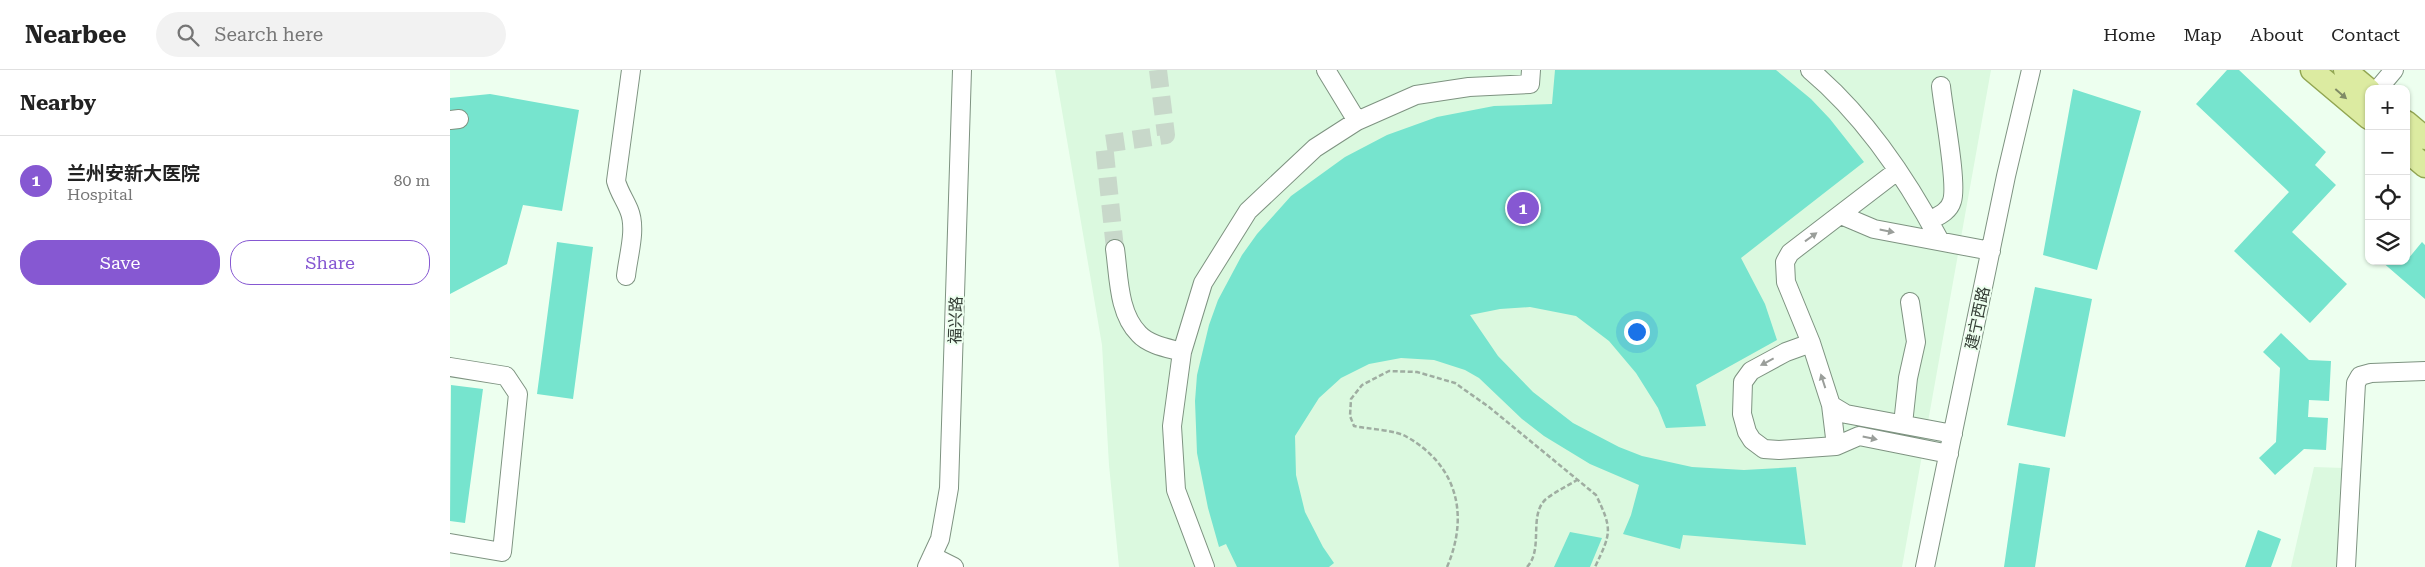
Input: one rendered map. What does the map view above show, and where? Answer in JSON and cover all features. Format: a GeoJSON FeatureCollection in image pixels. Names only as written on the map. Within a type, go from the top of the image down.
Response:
{"type":"FeatureCollection","features":[{"type":"Feature","properties":{"kind":"main road"},"geometry":{"type":"LineString","coordinates":[[2312,70],[2365,115]]}},
{"type":"Feature","properties":{"kind":"main road"},"geometry":{"type":"LineString","coordinates":[[2345,70],[2365,87]]}},
{"type":"Feature","properties":{"kind":"main road"},"geometry":{"type":"LineString","coordinates":[[2410,125],[2425,138]]}},
{"type":"Feature","properties":{"kind":"main road"},"geometry":{"type":"LineString","coordinates":[[2410,153],[2425,166]]}},
{"type":"Feature","properties":{"kind":"street"},"geometry":{"type":"LineString","coordinates":[[626,276],[632,232],[630,210],[621,196],[616,181],[631,70]]}},
{"type":"Feature","properties":{"kind":"street","name":"福兴路"},"geometry":{"type":"LineString","coordinates":[[929,562],[940,539],[950,488],[962,70]]}},
{"type":"Feature","properties":{"kind":"street"},"geometry":{"type":"LineString","coordinates":[[1326,70],[1357,121]]}},
{"type":"Feature","properties":{"kind":"street"},"geometry":{"type":"LineString","coordinates":[[1205,567],[1176,490],[1172,426],[1182,352],[1202,283],[1248,211],[1315,148],[1357,121],[1416,96],[1469,87],[1530,84],[1531,70]]}},
{"type":"Feature","properties":{"kind":"street"},"geometry":{"type":"LineString","coordinates":[[1810,70],[1859,118],[1897,171],[1940,241]]}},
{"type":"Feature","properties":{"kind":"street","name":"建宁西路"},"geometry":{"type":"LineString","coordinates":[[1926,567],[1991,251],[2031,70]]}},
{"type":"Feature","properties":{"kind":"street"},"geometry":{"type":"LineString","coordinates":[[2381,85],[2394,70]]}},
{"type":"Feature","properties":{"kind":"street"},"geometry":{"type":"LineString","coordinates":[[1929,221],[1945,212],[1952,201],[1953,183],[1940,86]]}},
{"type":"Feature","properties":{"kind":"street"},"geometry":{"type":"LineString","coordinates":[[1836,446],[1831,405],[1811,343],[1786,282],[1785,262],[1790,252],[1842,215],[1897,171]]}},
{"type":"Feature","properties":{"kind":"street"},"geometry":{"type":"LineString","coordinates":[[1842,215],[1874,228],[1991,251]]}},
{"type":"Feature","properties":{"kind":"street"},"geometry":{"type":"LineString","coordinates":[[1115,249],[1125,314],[1139,335],[1157,345],[1182,352]]}},
{"type":"Feature","properties":{"kind":"street"},"geometry":{"type":"LineString","coordinates":[[1903,424],[1908,378],[1916,342],[1910,302]]}},
{"type":"Feature","properties":{"kind":"street"},"geometry":{"type":"LineString","coordinates":[[1811,343],[1786,352],[1751,371],[1743,382],[1742,414],[1747,432],[1752,440],[1764,449],[1836,446],[1859,436],[1949,454]]}},
{"type":"Feature","properties":{"kind":"street"},"geometry":{"type":"LineString","coordinates":[[450,367],[506,376],[518,394],[502,552],[450,543]]}},
{"type":"Feature","properties":{"kind":"street"},"geometry":{"type":"LineString","coordinates":[[2346,567],[2356,383],[2360,376],[2370,373],[2425,371]]}},
{"type":"Feature","properties":{"kind":"street"},"geometry":{"type":"LineString","coordinates":[[1831,405],[1846,414],[1953,434]]}},
{"type":"Feature","properties":{"kind":"street"},"geometry":{"type":"LineString","coordinates":[[929,562],[954,567]]}},
{"type":"Feature","properties":{"kind":"path"},"geometry":{"type":"LineString","coordinates":[[1447,567],[1453,553],[1459,529],[1459,513],[1452,485],[1440,465],[1406,436],[1354,426],[1350,416],[1351,399],[1362,385],[1389,371],[1417,372],[1455,383],[1489,407],[1596,496],[1605,515],[1609,536],[1596,567]]}},
{"type":"Feature","properties":{"kind":"path"},"geometry":{"type":"LineString","coordinates":[[1527,567],[1531,562],[1537,541],[1537,517],[1544,500],[1577,480]]}},
{"type":"Feature","properties":{"kind":"shaded area"},"geometry":{"type":"Polygon","coordinates":[[[1055,70],[1991,70],[1902,567],[1119,567],[1109,465],[1102,345],[1055,70]]]}},
{"type":"Feature","properties":{"kind":"shaded area"},"geometry":{"type":"Polygon","coordinates":[[[2314,467],[2344,468],[2339,567],[2291,567],[2314,467]]]}},
{"type":"Feature","properties":{"kind":"building"},"geometry":{"type":"Polygon","coordinates":[[[1555,70],[1776,70],[1811,99],[1830,119],[1864,162],[1741,258],[1765,304],[1777,340],[1696,385],[1706,426],[1666,428],[1658,408],[1636,373],[1609,341],[1576,316],[1530,307],[1500,309],[1470,315],[1498,356],[1533,392],[1573,423],[1619,447],[1642,456],[1692,467],[1744,470],[1796,467],[1806,545],[1683,535],[1680,549],[1623,534],[1631,515],[1639,485],[1590,464],[1544,436],[1522,419],[1479,378],[1465,370],[1434,360],[1401,358],[1369,364],[1341,378],[1319,398],[1295,436],[1296,475],[1305,512],[1323,547],[1334,563],[1329,567],[1237,567],[1226,544],[1219,547],[1208,508],[1197,453],[1195,401],[1197,375],[1209,325],[1218,300],[1242,255],[1257,234],[1291,196],[1345,157],[1387,135],[1437,117],[1494,106],[1552,104],[1555,70]]]}},
{"type":"Feature","properties":{"kind":"building"},"geometry":{"type":"Polygon","coordinates":[[[2227,70],[2239,70],[2326,152],[2315,165],[2336,185],[2292,232],[2347,284],[2310,323],[2234,251],[2289,192],[2196,104],[2227,70]]]}},
{"type":"Feature","properties":{"kind":"building"},"geometry":{"type":"Polygon","coordinates":[[[2073,89],[2141,111],[2097,270],[2043,255],[2073,89]]]}},
{"type":"Feature","properties":{"kind":"building"},"geometry":{"type":"Polygon","coordinates":[[[490,94],[579,110],[562,211],[523,205],[507,264],[450,294],[450,98],[490,94]]]}},
{"type":"Feature","properties":{"kind":"building"},"geometry":{"type":"Polygon","coordinates":[[[557,242],[593,247],[573,399],[537,394],[557,242]]]}},
{"type":"Feature","properties":{"kind":"building"},"geometry":{"type":"Polygon","coordinates":[[[2422,242],[2425,245],[2425,299],[2386,265],[2410,265],[2410,257],[2422,242]]]}},
{"type":"Feature","properties":{"kind":"building"},"geometry":{"type":"Polygon","coordinates":[[[2035,287],[2092,299],[2065,437],[2007,425],[2035,287]]]}},
{"type":"Feature","properties":{"kind":"building"},"geometry":{"type":"Polygon","coordinates":[[[2281,333],[2309,360],[2331,361],[2329,401],[2309,400],[2308,417],[2328,418],[2326,450],[2304,449],[2275,475],[2259,458],[2276,442],[2280,368],[2263,352],[2281,333]]]}},
{"type":"Feature","properties":{"kind":"building"},"geometry":{"type":"Polygon","coordinates":[[[451,385],[483,389],[465,523],[450,521],[451,385]]]}},
{"type":"Feature","properties":{"kind":"building"},"geometry":{"type":"Polygon","coordinates":[[[2019,463],[2050,468],[2035,567],[2004,567],[2019,463]]]}},
{"type":"Feature","properties":{"kind":"building"},"geometry":{"type":"Polygon","coordinates":[[[2258,530],[2281,539],[2271,567],[2245,567],[2258,530]]]}},
{"type":"Feature","properties":{"kind":"building"},"geometry":{"type":"Polygon","coordinates":[[[1570,532],[1602,538],[1590,567],[1554,567],[1570,532]]]}},
{"type":"Feature","properties":{"kind":"tunnel"},"geometry":{"type":"LineString","coordinates":[[1115,249],[1104,144],[1166,135],[1158,70]]}},
{"type":"Feature","properties":{"kind":"place","name":"兰州安新大医院"},"geometry":{"type":"Point","coordinates":[1523,208]}}]}
